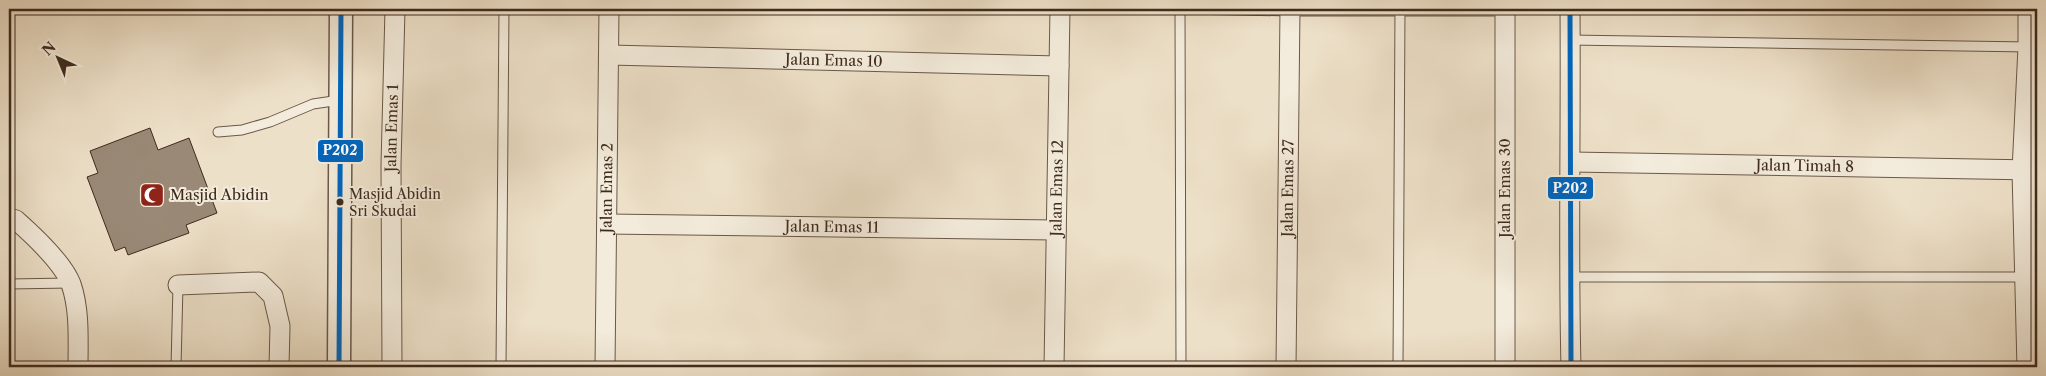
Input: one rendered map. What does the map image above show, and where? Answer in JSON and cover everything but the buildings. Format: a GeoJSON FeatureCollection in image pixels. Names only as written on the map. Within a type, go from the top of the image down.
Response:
{"type":"FeatureCollection","features":[{"type":"Feature","properties":{"kind":"street"},"geometry":{"type":"LineString","coordinates":[[339,367],[341,9]]}},
{"type":"Feature","properties":{"kind":"street","name":"Jalan Emas 1"},"geometry":{"type":"LineString","coordinates":[[392,367],[390,165],[395,9]]}},
{"type":"Feature","properties":{"kind":"street","name":"Jalan Emas 2"},"geometry":{"type":"LineString","coordinates":[[605,367],[610,9]]}},
{"type":"Feature","properties":{"kind":"street","name":"Jalan Emas 12"},"geometry":{"type":"LineString","coordinates":[[1054,367],[1060,9]]}},
{"type":"Feature","properties":{"kind":"street"},"geometry":{"type":"LineString","coordinates":[[1570,9],[1569,92],[1571,162],[1568,277],[1571,367]]}},
{"type":"Feature","properties":{"kind":"street"},"geometry":{"type":"LineString","coordinates":[[2027,367],[2031,278],[2030,171],[2033,47],[2028,9]]}},
{"type":"Feature","properties":{"kind":"street","name":"Jalan Emas 27"},"geometry":{"type":"LineString","coordinates":[[1286,367],[1290,10]]}},
{"type":"Feature","properties":{"kind":"street","name":"Jalan Emas 30"},"geometry":{"type":"LineString","coordinates":[[1505,367],[1506,10]]}},
{"type":"Feature","properties":{"kind":"street","name":"Jalan Emas 10"},"geometry":{"type":"LineString","coordinates":[[609,55],[1059,66]]}},
{"type":"Feature","properties":{"kind":"street","name":"Jalan Timah 8"},"geometry":{"type":"LineString","coordinates":[[1571,162],[2030,171]]}},
{"type":"Feature","properties":{"kind":"street"},"geometry":{"type":"LineString","coordinates":[[9,218],[16,220],[49,252],[70,282],[77,316],[78,367]]}},
{"type":"Feature","properties":{"kind":"street","name":"Jalan Emas 11"},"geometry":{"type":"LineString","coordinates":[[607,224],[1056,230]]}},
{"type":"Feature","properties":{"kind":"street"},"geometry":{"type":"LineString","coordinates":[[178,286],[259,282],[273,296],[280,326],[279,367]]}},
{"type":"Feature","properties":{"kind":"lane"},"geometry":{"type":"LineString","coordinates":[[446,9],[566,9]]}},
{"type":"Feature","properties":{"kind":"lane"},"geometry":{"type":"LineString","coordinates":[[501,367],[504,9]]}},
{"type":"Feature","properties":{"kind":"lane"},"geometry":{"type":"LineString","coordinates":[[1180,9],[1180,367]]}},
{"type":"Feature","properties":{"kind":"lane"},"geometry":{"type":"LineString","coordinates":[[1186,9],[1506,10]]}},
{"type":"Feature","properties":{"kind":"lane"},"geometry":{"type":"LineString","coordinates":[[1398,367],[1400,9]]}},
{"type":"Feature","properties":{"kind":"lane"},"geometry":{"type":"LineString","coordinates":[[1570,40],[2033,47]]}},
{"type":"Feature","properties":{"kind":"lane"},"geometry":{"type":"LineString","coordinates":[[218,132],[242,130],[270,122],[313,104],[340,100]]}},
{"type":"Feature","properties":{"kind":"lane"},"geometry":{"type":"LineString","coordinates":[[1568,277],[2031,278]]}},
{"type":"Feature","properties":{"kind":"lane"},"geometry":{"type":"LineString","coordinates":[[9,284],[70,282]]}},
{"type":"Feature","properties":{"kind":"lane"},"geometry":{"type":"LineString","coordinates":[[176,367],[178,286]]}},
{"type":"Feature","properties":{"kind":"transit line","name":"P202"},"geometry":{"type":"LineString","coordinates":[[339,367],[341,9]]}},
{"type":"Feature","properties":{"kind":"transit line","name":"P202"},"geometry":{"type":"LineString","coordinates":[[1570,9],[1571,367]]}},
{"type":"Feature","properties":{"kind":"place","name":"Masjid Abidin"},"geometry":{"type":"Point","coordinates":[152,195]}},
{"type":"Feature","properties":{"kind":"place","name":"Masjid Abidin Sri Skudai"},"geometry":{"type":"Point","coordinates":[340,202]}}]}
